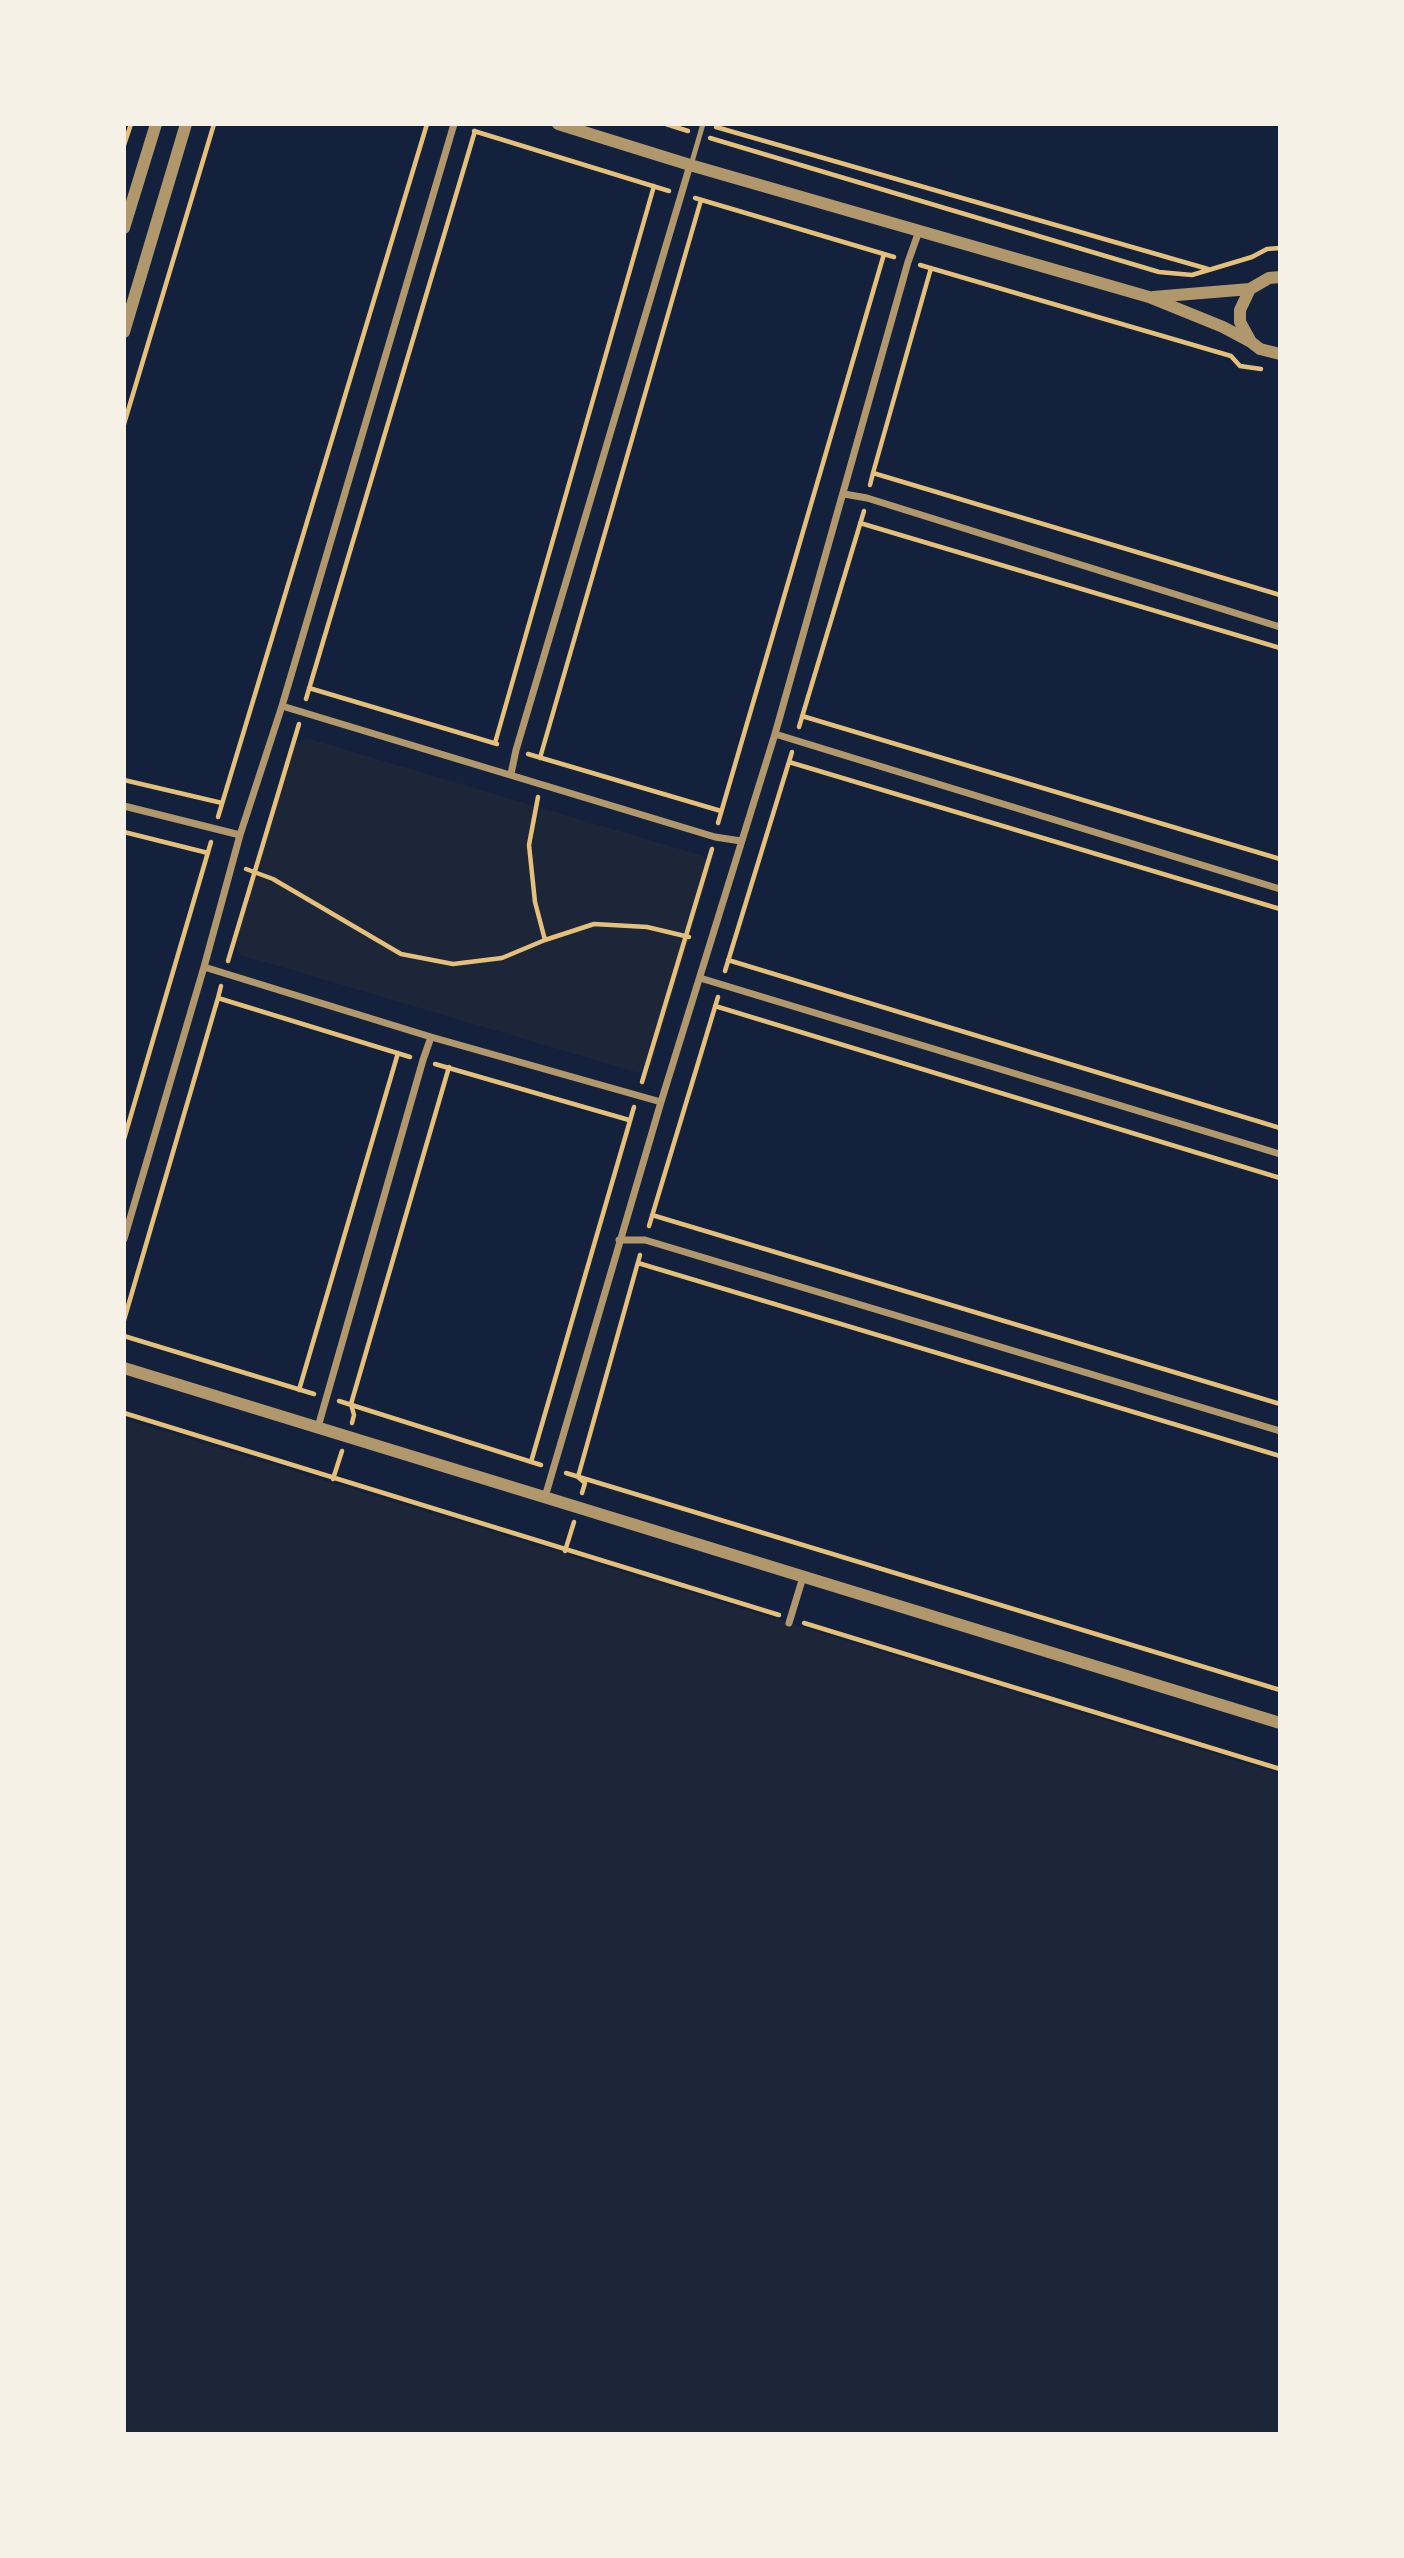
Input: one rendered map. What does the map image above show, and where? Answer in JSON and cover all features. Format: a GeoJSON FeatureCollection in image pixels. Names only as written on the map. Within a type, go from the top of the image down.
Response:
{"type":"FeatureCollection","features":[{"type":"Feature","properties":{"kind":"street"},"geometry":{"type":"LineString","coordinates":[[124,228],[156,124]]}},
{"type":"Feature","properties":{"kind":"street"},"geometry":{"type":"LineString","coordinates":[[124,332],[186,124]]}},
{"type":"Feature","properties":{"kind":"street"},"geometry":{"type":"LineString","coordinates":[[558,124],[690,165],[1149,297],[1223,327],[1260,349],[1280,354]]}},
{"type":"Feature","properties":{"kind":"street"},"geometry":{"type":"LineString","coordinates":[[124,1239],[240,835],[282,706],[453,125]]}},
{"type":"Feature","properties":{"kind":"street"},"geometry":{"type":"LineString","coordinates":[[511,774],[690,165]]}},
{"type":"Feature","properties":{"kind":"street"},"geometry":{"type":"LineString","coordinates":[[545,1497],[660,1101],[775,734],[908,261],[919,231]]}},
{"type":"Feature","properties":{"kind":"street"},"geometry":{"type":"LineString","coordinates":[[1149,297],[1250,289],[1269,278],[1280,277]]}},
{"type":"Feature","properties":{"kind":"street"},"geometry":{"type":"LineString","coordinates":[[1250,289],[1240,310],[1240,322],[1251,342]]}},
{"type":"Feature","properties":{"kind":"street"},"geometry":{"type":"LineString","coordinates":[[844,494],[867,498],[1280,627]]}},
{"type":"Feature","properties":{"kind":"street"},"geometry":{"type":"LineString","coordinates":[[282,706],[715,837],[741,842]]}},
{"type":"Feature","properties":{"kind":"street"},"geometry":{"type":"LineString","coordinates":[[775,734],[1280,889]]}},
{"type":"Feature","properties":{"kind":"street"},"geometry":{"type":"LineString","coordinates":[[124,806],[240,835]]}},
{"type":"Feature","properties":{"kind":"street"},"geometry":{"type":"LineString","coordinates":[[204,967],[432,1037],[660,1101]]}},
{"type":"Feature","properties":{"kind":"street"},"geometry":{"type":"LineString","coordinates":[[699,978],[1280,1154]]}},
{"type":"Feature","properties":{"kind":"street"},"geometry":{"type":"LineString","coordinates":[[318,1427],[423,1060],[432,1037]]}},
{"type":"Feature","properties":{"kind":"street"},"geometry":{"type":"LineString","coordinates":[[619,1240],[645,1240],[1280,1431]]}},
{"type":"Feature","properties":{"kind":"street"},"geometry":{"type":"LineString","coordinates":[[124,1367],[1280,1723]]}},
{"type":"Feature","properties":{"kind":"street"},"geometry":{"type":"LineString","coordinates":[[789,1621],[803,1577]]}},
{"type":"Feature","properties":{"kind":"lane"},"geometry":{"type":"LineString","coordinates":[[690,165],[704,124]]}},
{"type":"Feature","properties":{"kind":"path"},"geometry":{"type":"LineString","coordinates":[[124,145],[131,124]]}},
{"type":"Feature","properties":{"kind":"path"},"geometry":{"type":"LineString","coordinates":[[124,424],[214,124]]}},
{"type":"Feature","properties":{"kind":"path"},"geometry":{"type":"LineString","coordinates":[[124,1139],[222,803],[427,124]]}},
{"type":"Feature","properties":{"kind":"path"},"geometry":{"type":"LineString","coordinates":[[666,124],[1159,272],[1192,275],[1252,257],[1267,249],[1280,248]]}},
{"type":"Feature","properties":{"kind":"path"},"geometry":{"type":"LineString","coordinates":[[704,124],[1209,270]]}},
{"type":"Feature","properties":{"kind":"path"},"geometry":{"type":"LineString","coordinates":[[453,125],[1231,356],[1240,366],[1273,371]]}},
{"type":"Feature","properties":{"kind":"path"},"geometry":{"type":"LineString","coordinates":[[124,1320],[475,131]]}},
{"type":"Feature","properties":{"kind":"path"},"geometry":{"type":"LineString","coordinates":[[495,743],[654,186]]}},
{"type":"Feature","properties":{"kind":"path"},"geometry":{"type":"LineString","coordinates":[[540,758],[701,200]]}},
{"type":"Feature","properties":{"kind":"path"},"geometry":{"type":"LineString","coordinates":[[531,1462],[629,1120],[687,936],[884,254]]}},
{"type":"Feature","properties":{"kind":"path"},"geometry":{"type":"LineString","coordinates":[[578,1476],[652,1215],[860,523],[931,268]]}},
{"type":"Feature","properties":{"kind":"path"},"geometry":{"type":"LineString","coordinates":[[873,473],[1280,595]]}},
{"type":"Feature","properties":{"kind":"path"},"geometry":{"type":"LineString","coordinates":[[860,523],[1280,648]]}},
{"type":"Feature","properties":{"kind":"path"},"geometry":{"type":"LineString","coordinates":[[802,716],[1280,859]]}},
{"type":"Feature","properties":{"kind":"path"},"geometry":{"type":"LineString","coordinates":[[789,762],[1280,909]]}},
{"type":"Feature","properties":{"kind":"path"},"geometry":{"type":"LineString","coordinates":[[124,780],[222,803]]}},
{"type":"Feature","properties":{"kind":"path"},"geometry":{"type":"LineString","coordinates":[[541,784],[529,845],[534,902],[545,940]]}},
{"type":"Feature","properties":{"kind":"path"},"geometry":{"type":"LineString","coordinates":[[124,832],[208,853]]}},
{"type":"Feature","properties":{"kind":"path"},"geometry":{"type":"LineString","coordinates":[[232,864],[273,879],[401,954],[453,964],[502,958],[594,924],[647,927],[711,942]]}},
{"type":"Feature","properties":{"kind":"path"},"geometry":{"type":"LineString","coordinates":[[728,960],[1280,1128]]}},
{"type":"Feature","properties":{"kind":"path"},"geometry":{"type":"LineString","coordinates":[[218,999],[629,1120]]}},
{"type":"Feature","properties":{"kind":"path"},"geometry":{"type":"LineString","coordinates":[[715,1006],[1280,1178]]}},
{"type":"Feature","properties":{"kind":"path"},"geometry":{"type":"LineString","coordinates":[[299,1390],[398,1053]]}},
{"type":"Feature","properties":{"kind":"path"},"geometry":{"type":"LineString","coordinates":[[333,1479],[354,1415],[351,1404],[449,1067]]}},
{"type":"Feature","properties":{"kind":"path"},"geometry":{"type":"LineString","coordinates":[[652,1215],[1280,1404]]}},
{"type":"Feature","properties":{"kind":"path"},"geometry":{"type":"LineString","coordinates":[[638,1263],[1280,1456]]}},
{"type":"Feature","properties":{"kind":"path"},"geometry":{"type":"LineString","coordinates":[[124,1336],[1280,1690]]}},
{"type":"Feature","properties":{"kind":"path"},"geometry":{"type":"LineString","coordinates":[[124,1413],[789,1621],[1280,1769]]}},
{"type":"Feature","properties":{"kind":"path"},"geometry":{"type":"LineString","coordinates":[[565,1551],[579,1509],[584,1483],[578,1476]]}},
{"type":"Feature","properties":{"kind":"shaded area"},"geometry":{"type":"Polygon","coordinates":[[[306,738],[703,856],[710,869],[651,1066],[639,1073],[241,955],[234,942],[292,745],[306,738]]]}},
{"type":"Feature","properties":{"kind":"shaded area"},"geometry":{"type":"Polygon","coordinates":[[[124,1419],[1280,1774],[1280,2434],[124,2434],[124,1419]]]}}]}
